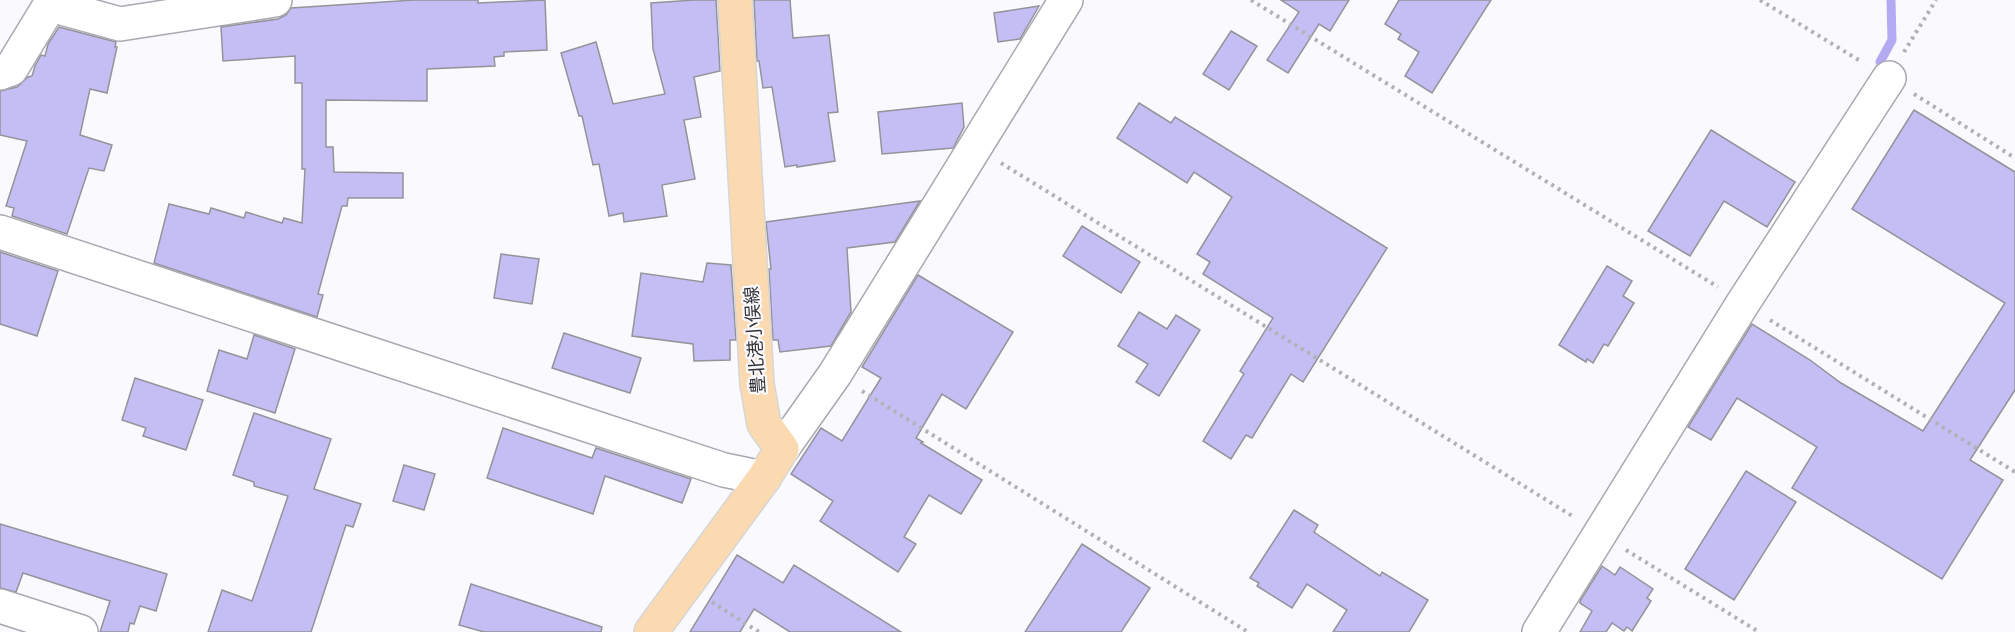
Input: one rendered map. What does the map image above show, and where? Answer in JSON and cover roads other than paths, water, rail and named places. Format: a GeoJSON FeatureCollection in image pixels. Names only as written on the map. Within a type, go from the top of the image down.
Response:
{"type":"FeatureCollection","features":[{"type":"Feature","properties":{"kind":"main road","name":"豊北港小俣線"},"geometry":{"type":"LineString","coordinates":[[735,0],[757,384],[764,424],[782,449]]}},
{"type":"Feature","properties":{"kind":"main road"},"geometry":{"type":"LineString","coordinates":[[651,632],[764,478],[782,449]]}},
{"type":"Feature","properties":{"kind":"street"},"geometry":{"type":"LineString","coordinates":[[0,73],[11,69],[52,3],[120,24],[275,0]]}},
{"type":"Feature","properties":{"kind":"street"},"geometry":{"type":"LineString","coordinates":[[782,449],[835,374],[1066,0]]}},
{"type":"Feature","properties":{"kind":"street"},"geometry":{"type":"LineString","coordinates":[[1539,632],[1743,303],[1889,78]]}},
{"type":"Feature","properties":{"kind":"street"},"geometry":{"type":"LineString","coordinates":[[0,232],[724,470],[764,478]]}},
{"type":"Feature","properties":{"kind":"street"},"geometry":{"type":"LineString","coordinates":[[0,606],[81,632]]}},
{"type":"Feature","properties":{"kind":"waterway"},"geometry":{"type":"LineString","coordinates":[[1880,62],[1892,40],[1891,0]]}}]}
